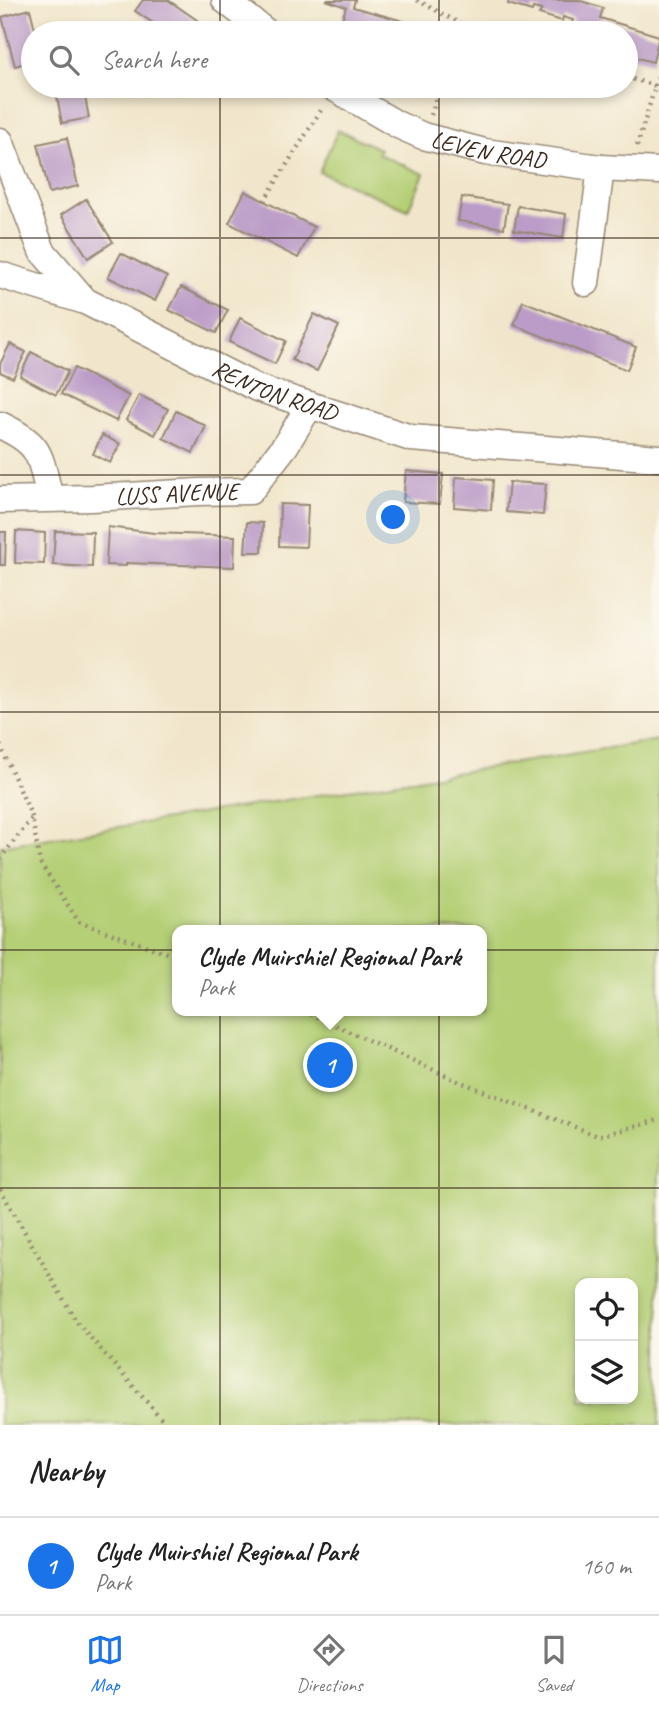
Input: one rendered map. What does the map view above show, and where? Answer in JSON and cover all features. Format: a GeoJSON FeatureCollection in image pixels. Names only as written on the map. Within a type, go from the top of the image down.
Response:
{"type":"FeatureCollection","features":[{"type":"Feature","properties":{"kind":"street"},"geometry":{"type":"LineString","coordinates":[[225,0],[252,21]]}},
{"type":"Feature","properties":{"kind":"street","name":"LEVEN ROAD"},"geometry":{"type":"LineString","coordinates":[[352,98],[398,125],[423,135],[485,152],[601,168],[659,172]]}},
{"type":"Feature","properties":{"kind":"street","name":"RENTON ROAD"},"geometry":{"type":"LineString","coordinates":[[0,141],[42,251],[85,301],[257,388],[411,438],[659,458]]}},
{"type":"Feature","properties":{"kind":"street"},"geometry":{"type":"LineString","coordinates":[[586,283],[601,168]]}},
{"type":"Feature","properties":{"kind":"street"},"geometry":{"type":"LineString","coordinates":[[0,275],[85,301]]}},
{"type":"Feature","properties":{"kind":"street","name":"LUSS AVENUE"},"geometry":{"type":"LineString","coordinates":[[0,500],[250,491],[285,446],[310,405]]}},
{"type":"Feature","properties":{"kind":"street"},"geometry":{"type":"LineString","coordinates":[[0,425],[22,435],[37,450],[50,498]]}},
{"type":"Feature","properties":{"kind":"path"},"geometry":{"type":"LineString","coordinates":[[417,0],[455,21]]}},
{"type":"Feature","properties":{"kind":"path"},"geometry":{"type":"LineString","coordinates":[[630,170],[659,74]]}},
{"type":"Feature","properties":{"kind":"path"},"geometry":{"type":"LineString","coordinates":[[638,81],[657,87]]}},
{"type":"Feature","properties":{"kind":"path"},"geometry":{"type":"LineString","coordinates":[[264,201],[326,98]]}},
{"type":"Feature","properties":{"kind":"path"},"geometry":{"type":"LineString","coordinates":[[0,745],[32,817],[40,863],[79,922],[172,955]]}},
{"type":"Feature","properties":{"kind":"path"},"geometry":{"type":"LineString","coordinates":[[0,859],[32,817]]}},
{"type":"Feature","properties":{"kind":"path"},"geometry":{"type":"LineString","coordinates":[[315,1016],[458,1082],[598,1136],[659,1120]]}},
{"type":"Feature","properties":{"kind":"path"},"geometry":{"type":"LineString","coordinates":[[0,1189],[76,1321],[167,1425]]}},
{"type":"Feature","properties":{"kind":"green space"},"geometry":{"type":"Polygon","coordinates":[[[338,130],[380,149],[378,154],[424,174],[408,210],[319,172],[338,130]]]}},
{"type":"Feature","properties":{"kind":"green space"},"geometry":{"type":"Polygon","coordinates":[[[659,740],[659,1425],[0,1425],[0,846],[659,740]]]}},
{"type":"Feature","properties":{"kind":"building"},"geometry":{"type":"Polygon","coordinates":[[[143,0],[168,0],[197,20],[150,21],[135,11],[143,0]]]}},
{"type":"Feature","properties":{"kind":"building"},"geometry":{"type":"Polygon","coordinates":[[[326,0],[355,0],[353,7],[403,21],[342,21],[346,7],[326,0]]]}},
{"type":"Feature","properties":{"kind":"building"},"geometry":{"type":"Polygon","coordinates":[[[509,0],[578,0],[603,8],[600,18],[610,21],[573,21],[563,17],[562,21],[539,14],[542,10],[533,8],[532,11],[508,4],[509,0]]]}},
{"type":"Feature","properties":{"kind":"building"},"geometry":{"type":"Polygon","coordinates":[[[30,9],[33,21],[21,21],[21,64],[15,66],[2,17],[30,9]]]}},
{"type":"Feature","properties":{"kind":"building"},"geometry":{"type":"Polygon","coordinates":[[[638,30],[659,36],[653,62],[638,58],[638,30]]]}},
{"type":"Feature","properties":{"kind":"building"},"geometry":{"type":"Polygon","coordinates":[[[57,98],[85,98],[89,118],[62,123],[57,98]]]}},
{"type":"Feature","properties":{"kind":"building"},"geometry":{"type":"Polygon","coordinates":[[[67,138],[78,186],[49,193],[38,144],[67,138]]]}},
{"type":"Feature","properties":{"kind":"building"},"geometry":{"type":"Polygon","coordinates":[[[245,191],[314,227],[298,258],[229,223],[245,191]]]}},
{"type":"Feature","properties":{"kind":"building"},"geometry":{"type":"Polygon","coordinates":[[[462,197],[508,204],[504,228],[458,221],[462,197]]]}},
{"type":"Feature","properties":{"kind":"building"},"geometry":{"type":"Polygon","coordinates":[[[86,199],[113,242],[88,258],[61,215],[86,199]]]}},
{"type":"Feature","properties":{"kind":"building"},"geometry":{"type":"Polygon","coordinates":[[[518,206],[566,214],[563,238],[514,230],[518,206]]]}},
{"type":"Feature","properties":{"kind":"building"},"geometry":{"type":"Polygon","coordinates":[[[121,253],[167,277],[155,301],[108,277],[121,253]]]}},
{"type":"Feature","properties":{"kind":"building"},"geometry":{"type":"Polygon","coordinates":[[[181,287],[228,310],[216,333],[169,310],[181,287]]]}},
{"type":"Feature","properties":{"kind":"building"},"geometry":{"type":"Polygon","coordinates":[[[523,301],[636,347],[627,370],[514,325],[523,301]]]}},
{"type":"Feature","properties":{"kind":"building"},"geometry":{"type":"Polygon","coordinates":[[[314,314],[339,326],[317,371],[292,360],[314,314]]]}},
{"type":"Feature","properties":{"kind":"building"},"geometry":{"type":"Polygon","coordinates":[[[240,318],[286,341],[275,364],[229,342],[240,318]]]}},
{"type":"Feature","properties":{"kind":"building"},"geometry":{"type":"Polygon","coordinates":[[[10,344],[26,352],[13,378],[0,372],[0,364],[10,344]]]}},
{"type":"Feature","properties":{"kind":"building"},"geometry":{"type":"Polygon","coordinates":[[[31,352],[68,371],[56,395],[20,376],[31,352]]]}},
{"type":"Feature","properties":{"kind":"building"},"geometry":{"type":"Polygon","coordinates":[[[74,368],[129,396],[116,421],[61,394],[74,368]]]}},
{"type":"Feature","properties":{"kind":"building"},"geometry":{"type":"Polygon","coordinates":[[[139,395],[168,409],[155,435],[126,420],[139,395]]]}},
{"type":"Feature","properties":{"kind":"building"},"geometry":{"type":"Polygon","coordinates":[[[176,411],[206,426],[193,453],[163,438],[176,411]]]}},
{"type":"Feature","properties":{"kind":"building"},"geometry":{"type":"Polygon","coordinates":[[[102,435],[120,444],[110,463],[93,454],[102,435]]]}},
{"type":"Feature","properties":{"kind":"building"},"geometry":{"type":"Polygon","coordinates":[[[406,471],[443,474],[440,504],[403,502],[406,471]]]}},
{"type":"Feature","properties":{"kind":"building"},"geometry":{"type":"Polygon","coordinates":[[[456,477],[493,480],[491,510],[454,507],[456,477]]]}},
{"type":"Feature","properties":{"kind":"building"},"geometry":{"type":"Polygon","coordinates":[[[509,482],[546,484],[543,515],[506,512],[509,482]]]}},
{"type":"Feature","properties":{"kind":"building"},"geometry":{"type":"Polygon","coordinates":[[[280,504],[308,505],[306,547],[279,546],[280,504]]]}},
{"type":"Feature","properties":{"kind":"building"},"geometry":{"type":"Polygon","coordinates":[[[247,522],[263,523],[262,552],[245,552],[247,522]]]}},
{"type":"Feature","properties":{"kind":"building"},"geometry":{"type":"Polygon","coordinates":[[[108,527],[154,533],[235,536],[234,567],[126,563],[126,566],[106,565],[108,527]]]}},
{"type":"Feature","properties":{"kind":"building"},"geometry":{"type":"Polygon","coordinates":[[[16,531],[45,533],[44,564],[15,563],[16,531]]]}},
{"type":"Feature","properties":{"kind":"building"},"geometry":{"type":"Polygon","coordinates":[[[55,531],[93,532],[92,567],[53,565],[55,531]]]}},
{"type":"Feature","properties":{"kind":"building"},"geometry":{"type":"Polygon","coordinates":[[[0,532],[6,532],[5,565],[0,565],[0,532]]]}},
{"type":"Feature","properties":{"kind":"place","name":"Clyde Muirshiel Regional Park"},"geometry":{"type":"Point","coordinates":[330,1065]}}]}
